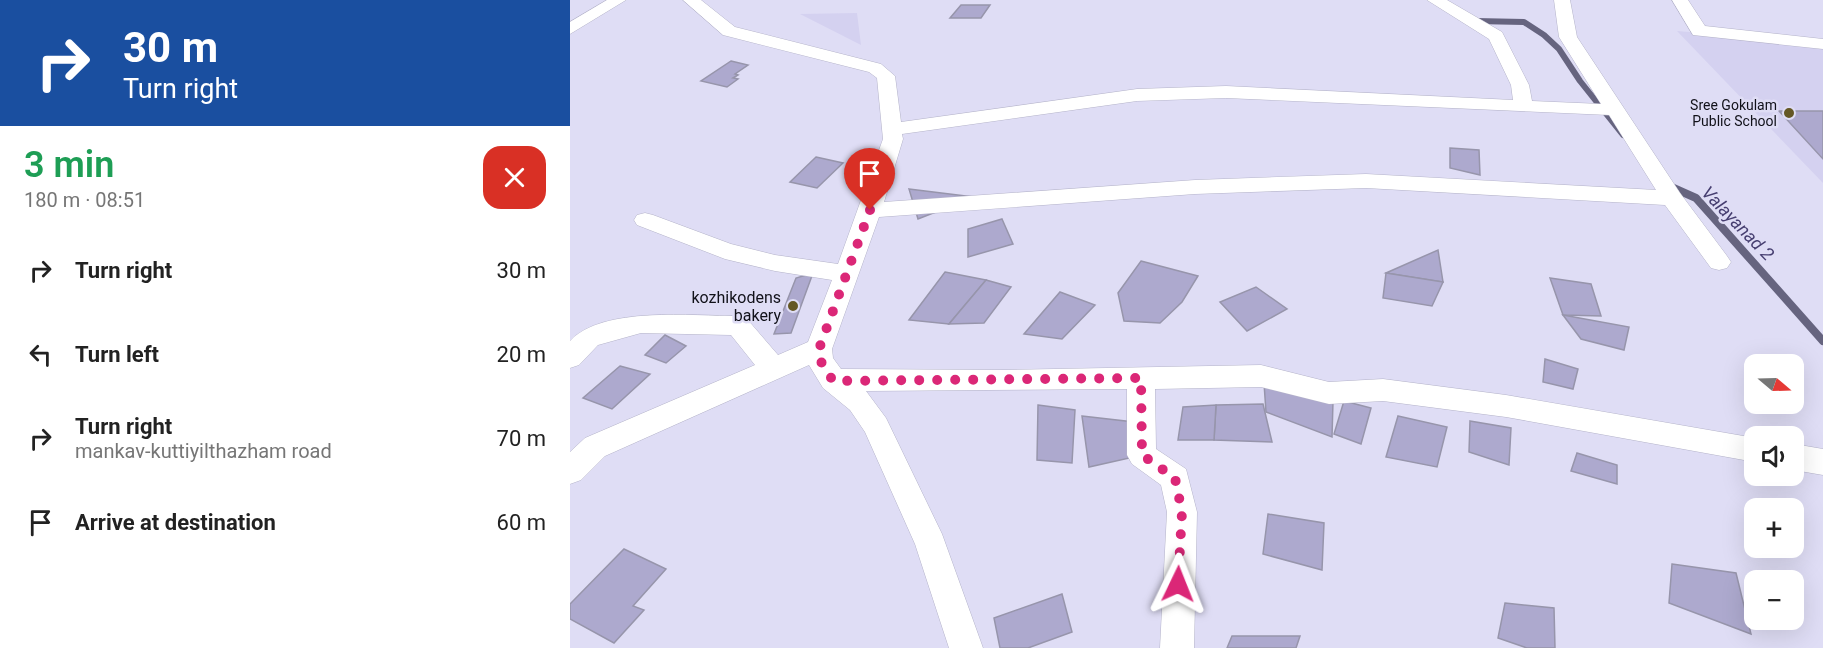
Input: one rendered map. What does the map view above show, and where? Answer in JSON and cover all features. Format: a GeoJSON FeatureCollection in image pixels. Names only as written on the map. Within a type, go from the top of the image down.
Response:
{"type":"FeatureCollection","features":[{"type":"Feature","properties":{"kind":"street"},"geometry":{"type":"LineString","coordinates":[[570,29],[618,0]]}},
{"type":"Feature","properties":{"kind":"street"},"geometry":{"type":"LineString","coordinates":[[691,0],[729,31],[874,68],[886,76],[893,139],[870,210],[819,349],[820,360],[833,381],[860,402],[876,426],[931,544],[966,648]]}},
{"type":"Feature","properties":{"kind":"street"},"geometry":{"type":"LineString","coordinates":[[1435,0],[1497,36],[1520,85],[1524,106]]}},
{"type":"Feature","properties":{"kind":"street"},"geometry":{"type":"LineString","coordinates":[[1562,0],[1568,37],[1672,198],[1719,262]]}},
{"type":"Feature","properties":{"kind":"street"},"geometry":{"type":"LineString","coordinates":[[1680,0],[1699,31],[1823,44]]}},
{"type":"Feature","properties":{"kind":"street"},"geometry":{"type":"LineString","coordinates":[[892,129],[1137,95],[1226,92],[1616,110]]}},
{"type":"Feature","properties":{"kind":"street"},"geometry":{"type":"LineString","coordinates":[[870,210],[1195,187],[1366,181],[1672,198]]}},
{"type":"Feature","properties":{"kind":"street"},"geometry":{"type":"LineString","coordinates":[[645,220],[725,251],[775,263],[845,273]]}},
{"type":"Feature","properties":{"kind":"street"},"geometry":{"type":"LineString","coordinates":[[570,358],[589,337],[641,324],[738,326],[774,369]]}},
{"type":"Feature","properties":{"kind":"street"},"geometry":{"type":"LineString","coordinates":[[570,471],[595,447],[819,349]]}},
{"type":"Feature","properties":{"kind":"street"},"geometry":{"type":"LineString","coordinates":[[833,381],[1261,376],[1329,393],[1383,390],[1506,405],[1744,448]]}},
{"type":"Feature","properties":{"kind":"street"},"geometry":{"type":"LineString","coordinates":[[1141,378],[1142,455],[1175,478],[1182,512],[1177,648]]}},
{"type":"Feature","properties":{"kind":"street"},"geometry":{"type":"LineString","coordinates":[[1804,459],[1823,462]]}},
{"type":"Feature","properties":{"kind":"shaded area"},"geometry":{"type":"Polygon","coordinates":[[[857,13],[861,45],[800,14],[857,13]]]}},
{"type":"Feature","properties":{"kind":"shaded area","name":"Sree Gokulam Public School"},"geometry":{"type":"Polygon","coordinates":[[[1677,31],[1823,43],[1823,183],[1677,31]]]}},
{"type":"Feature","properties":{"kind":"building"},"geometry":{"type":"Polygon","coordinates":[[[961,5],[990,5],[981,18],[950,18],[961,5]]]}},
{"type":"Feature","properties":{"kind":"building"},"geometry":{"type":"Polygon","coordinates":[[[731,61],[748,65],[735,74],[738,75],[733,78],[738,79],[727,87],[701,81],[731,61]]]}},
{"type":"Feature","properties":{"kind":"building"},"geometry":{"type":"Polygon","coordinates":[[[1779,111],[1823,111],[1823,159],[1779,111]]]}},
{"type":"Feature","properties":{"kind":"building"},"geometry":{"type":"Polygon","coordinates":[[[1450,148],[1479,150],[1480,175],[1450,168],[1450,148]]]}},
{"type":"Feature","properties":{"kind":"building"},"geometry":{"type":"Polygon","coordinates":[[[816,157],[843,163],[817,188],[790,182],[816,157]]]}},
{"type":"Feature","properties":{"kind":"building"},"geometry":{"type":"Polygon","coordinates":[[[909,189],[974,197],[918,219],[909,189]]]}},
{"type":"Feature","properties":{"kind":"building"},"geometry":{"type":"Polygon","coordinates":[[[1002,219],[1013,244],[968,257],[968,229],[1002,219]]]}},
{"type":"Feature","properties":{"kind":"building"},"geometry":{"type":"Polygon","coordinates":[[[1438,250],[1443,282],[1386,273],[1438,250]]]}},
{"type":"Feature","properties":{"kind":"building"},"geometry":{"type":"Polygon","coordinates":[[[1141,261],[1198,276],[1182,302],[1160,323],[1124,321],[1118,293],[1141,261]]]}},
{"type":"Feature","properties":{"kind":"building"},"geometry":{"type":"Polygon","coordinates":[[[945,272],[986,280],[949,324],[909,320],[945,272]]]}},
{"type":"Feature","properties":{"kind":"building","name":"kozhikodens bakery"},"geometry":{"type":"Polygon","coordinates":[[[813,273],[791,333],[774,334],[796,278],[813,273]]]}},
{"type":"Feature","properties":{"kind":"building"},"geometry":{"type":"Polygon","coordinates":[[[1386,273],[1443,282],[1432,306],[1383,298],[1386,273]]]}},
{"type":"Feature","properties":{"kind":"building"},"geometry":{"type":"Polygon","coordinates":[[[1550,278],[1591,284],[1601,316],[1563,315],[1550,278]]]}},
{"type":"Feature","properties":{"kind":"building"},"geometry":{"type":"Polygon","coordinates":[[[986,280],[1011,287],[984,323],[949,324],[986,280]]]}},
{"type":"Feature","properties":{"kind":"building"},"geometry":{"type":"Polygon","coordinates":[[[1256,287],[1287,309],[1247,331],[1220,302],[1256,287]]]}},
{"type":"Feature","properties":{"kind":"building"},"geometry":{"type":"Polygon","coordinates":[[[1060,292],[1095,305],[1062,339],[1024,334],[1060,292]]]}},
{"type":"Feature","properties":{"kind":"building"},"geometry":{"type":"Polygon","coordinates":[[[1563,315],[1629,327],[1624,350],[1581,339],[1563,315]]]}},
{"type":"Feature","properties":{"kind":"building"},"geometry":{"type":"Polygon","coordinates":[[[665,335],[686,346],[666,363],[645,355],[665,335]]]}},
{"type":"Feature","properties":{"kind":"building"},"geometry":{"type":"Polygon","coordinates":[[[1545,359],[1578,369],[1573,389],[1543,382],[1545,359]]]}},
{"type":"Feature","properties":{"kind":"building"},"geometry":{"type":"Polygon","coordinates":[[[620,366],[650,374],[612,409],[583,398],[620,366]]]}},
{"type":"Feature","properties":{"kind":"building"},"geometry":{"type":"Polygon","coordinates":[[[1264,383],[1333,401],[1332,437],[1266,412],[1264,383]]]}},
{"type":"Feature","properties":{"kind":"building"},"geometry":{"type":"Polygon","coordinates":[[[1344,401],[1371,408],[1361,444],[1334,434],[1344,401]]]}},
{"type":"Feature","properties":{"kind":"building"},"geometry":{"type":"Polygon","coordinates":[[[1263,404],[1272,442],[1214,440],[1216,405],[1263,404]]]}},
{"type":"Feature","properties":{"kind":"building"},"geometry":{"type":"Polygon","coordinates":[[[1038,405],[1075,410],[1072,463],[1037,460],[1038,405]]]}},
{"type":"Feature","properties":{"kind":"building"},"geometry":{"type":"Polygon","coordinates":[[[1216,405],[1214,440],[1178,440],[1183,407],[1216,405]]]}},
{"type":"Feature","properties":{"kind":"building"},"geometry":{"type":"Polygon","coordinates":[[[1082,416],[1134,422],[1134,457],[1089,467],[1082,416]]]}},
{"type":"Feature","properties":{"kind":"building"},"geometry":{"type":"Polygon","coordinates":[[[1398,416],[1447,427],[1437,467],[1386,457],[1398,416]]]}},
{"type":"Feature","properties":{"kind":"building"},"geometry":{"type":"Polygon","coordinates":[[[1470,421],[1511,428],[1509,465],[1469,452],[1470,421]]]}},
{"type":"Feature","properties":{"kind":"building"},"geometry":{"type":"Polygon","coordinates":[[[1577,453],[1617,465],[1617,484],[1571,471],[1577,453]]]}},
{"type":"Feature","properties":{"kind":"building"},"geometry":{"type":"Polygon","coordinates":[[[1268,514],[1324,523],[1322,570],[1263,554],[1268,514]]]}},
{"type":"Feature","properties":{"kind":"building"},"geometry":{"type":"Polygon","coordinates":[[[624,549],[666,569],[633,606],[644,610],[614,643],[570,619],[570,604],[624,549]]]}},
{"type":"Feature","properties":{"kind":"building"},"geometry":{"type":"Polygon","coordinates":[[[1672,564],[1736,573],[1744,606],[1744,630],[1750,630],[1751,634],[1669,603],[1672,564]]]}},
{"type":"Feature","properties":{"kind":"building"},"geometry":{"type":"Polygon","coordinates":[[[1062,594],[1072,632],[1028,648],[1000,648],[994,618],[1062,594]]]}},
{"type":"Feature","properties":{"kind":"building"},"geometry":{"type":"Polygon","coordinates":[[[1505,603],[1554,608],[1555,648],[1527,648],[1498,638],[1505,603]]]}},
{"type":"Feature","properties":{"kind":"building"},"geometry":{"type":"Polygon","coordinates":[[[1232,636],[1300,636],[1296,648],[1227,648],[1232,636]]]}},
{"type":"Feature","properties":{"kind":"waterway","name":"Valayanad 2"},"geometry":{"type":"LineString","coordinates":[[1475,21],[1524,22],[1544,35],[1559,49],[1580,81],[1623,135]]}},
{"type":"Feature","properties":{"kind":"waterway","name":"Valayanad 2"},"geometry":{"type":"LineString","coordinates":[[1669,186],[1696,198],[1823,341]]}},
{"type":"Feature","properties":{"kind":"place","name":"Sree Gokulam Public School"},"geometry":{"type":"Point","coordinates":[1789,113]}},
{"type":"Feature","properties":{"kind":"place","name":"kozhikodens bakery"},"geometry":{"type":"Point","coordinates":[793,306]}},
{"type":"Feature","properties":{"kind":"route"},"geometry":{"type":"LineString","coordinates":[[870,210],[819,349],[820,360],[833,381],[1141,378],[1142,455],[1175,478],[1182,512],[1178,584]]}}]}
